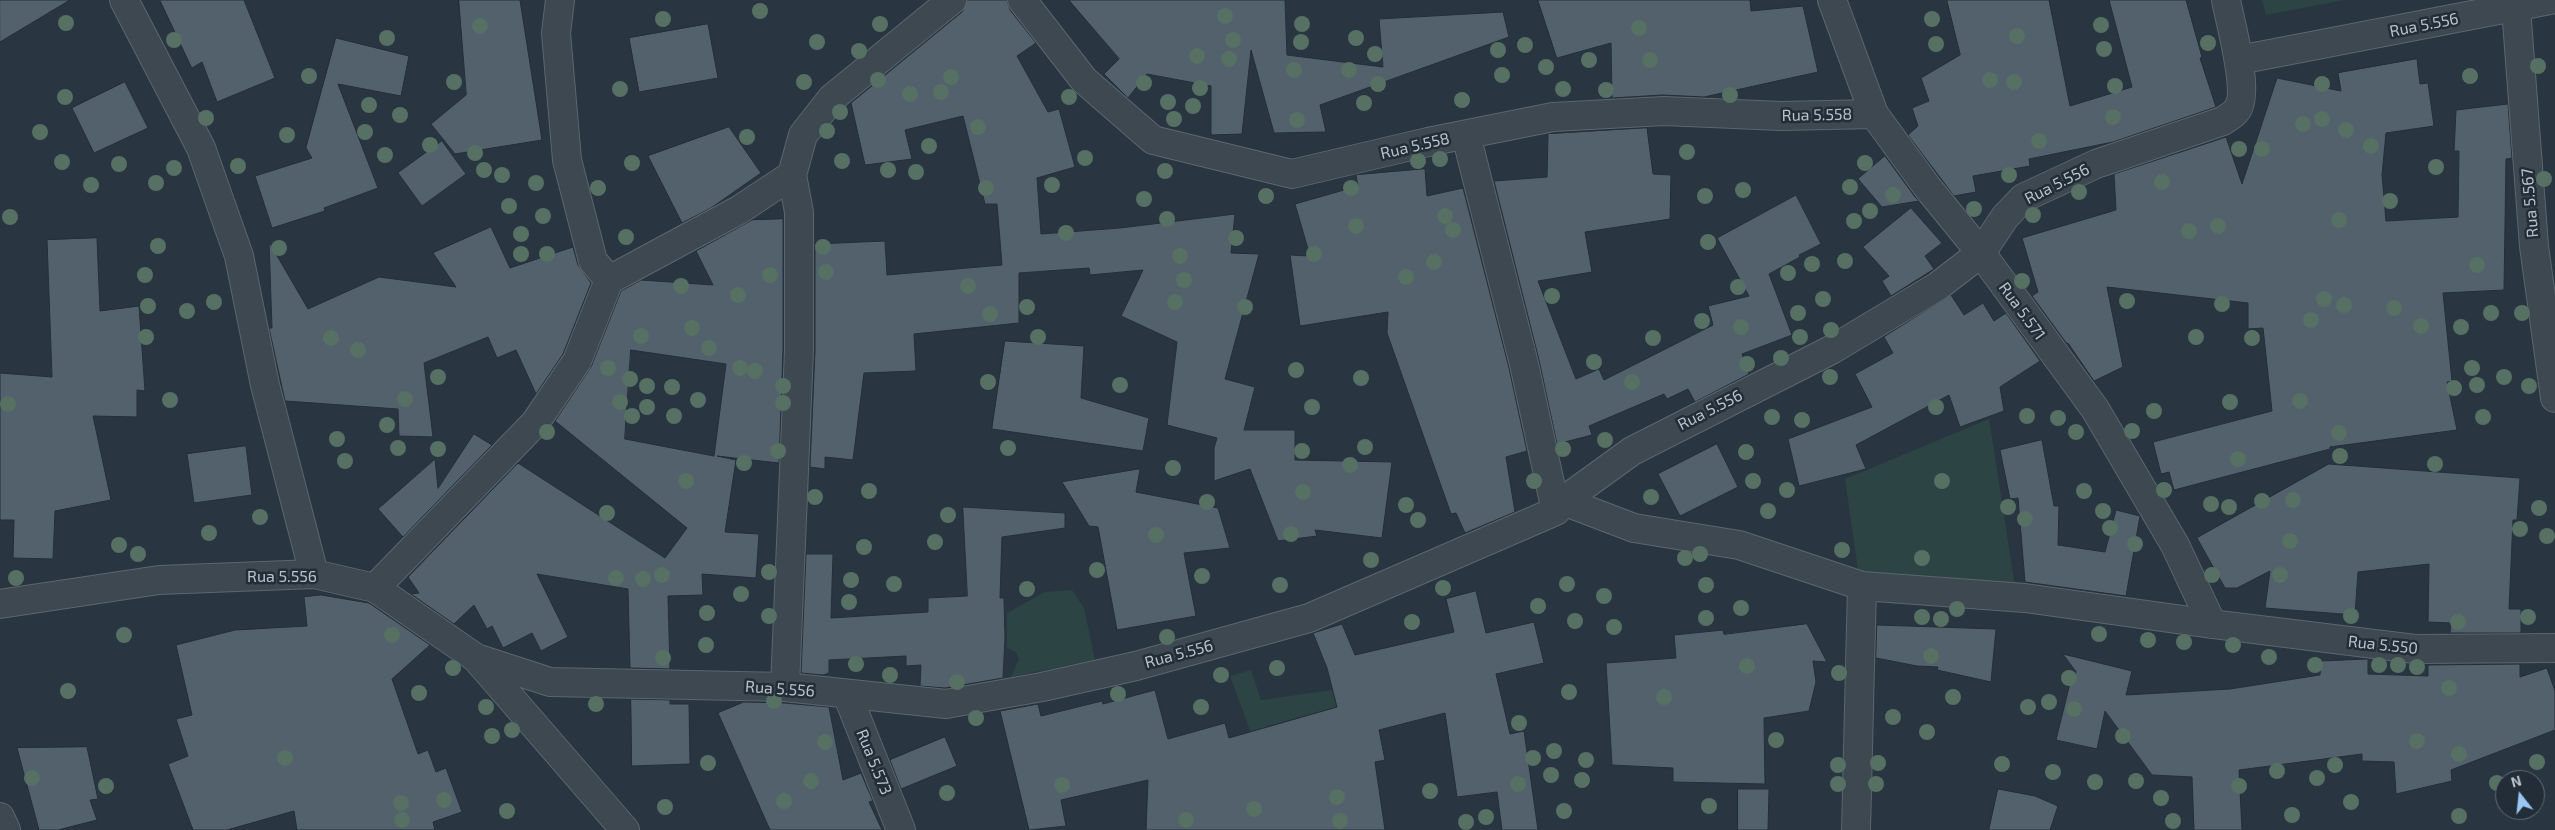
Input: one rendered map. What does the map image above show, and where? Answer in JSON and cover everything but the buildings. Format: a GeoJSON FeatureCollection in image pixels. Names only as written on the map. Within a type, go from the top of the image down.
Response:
{"type":"FeatureCollection","features":[{"type":"Feature","properties":{"kind":"street"},"geometry":{"type":"LineString","coordinates":[[124,0],[201,148],[239,256],[265,385],[314,574]]}},
{"type":"Feature","properties":{"kind":"street"},"geometry":{"type":"LineString","coordinates":[[560,0],[556,32],[567,160],[593,261],[609,280]]}},
{"type":"Feature","properties":{"kind":"street"},"geometry":{"type":"LineString","coordinates":[[785,687],[800,350],[799,212],[792,175],[803,135],[832,98],[952,0]]}},
{"type":"Feature","properties":{"kind":"street","name":"Rua 5.558"},"geometry":{"type":"LineString","coordinates":[[1022,0],[1084,80],[1153,140],[1292,174],[1553,117],[1664,111],[1781,116],[1874,114]]}},
{"type":"Feature","properties":{"kind":"street","name":"Rua 5.571"},"geometry":{"type":"LineString","coordinates":[[1832,0],[1874,114],[1928,188],[1981,253],[2094,409],[2175,545],[2212,624]]}},
{"type":"Feature","properties":{"kind":"street"},"geometry":{"type":"LineString","coordinates":[[2226,0],[2239,60]]}},
{"type":"Feature","properties":{"kind":"street","name":"Rua 5.556"},"geometry":{"type":"LineString","coordinates":[[0,604],[159,580],[314,574],[375,588],[476,658],[550,682],[785,687],[946,704],[1042,688],[1136,666],[1309,618],[1559,506],[1632,451],[1834,349],[1938,286],[1981,253],[2005,217],[2023,198],[2096,164],[2223,121],[2237,111],[2241,96],[2239,60],[2516,8],[2547,0]]}},
{"type":"Feature","properties":{"kind":"street","name":"Rua 5.567"},"geometry":{"type":"LineString","coordinates":[[2516,8],[2544,249],[2555,398]]}},
{"type":"Feature","properties":{"kind":"street"},"geometry":{"type":"LineString","coordinates":[[1466,135],[1559,506]]}},
{"type":"Feature","properties":{"kind":"street"},"geometry":{"type":"LineString","coordinates":[[375,588],[535,423],[577,361],[609,280],[739,210],[792,175]]}},
{"type":"Feature","properties":{"kind":"street","name":"Rua 5.550"},"geometry":{"type":"LineString","coordinates":[[1559,506],[1634,528],[1740,545],[1862,586],[2025,598],[2212,624],[2415,649],[2555,648]]}},
{"type":"Feature","properties":{"kind":"street"},"geometry":{"type":"LineString","coordinates":[[1856,830],[1862,586]]}},
{"type":"Feature","properties":{"kind":"street"},"geometry":{"type":"LineString","coordinates":[[476,658],[625,830]]}},
{"type":"Feature","properties":{"kind":"street","name":"Rua 5.573"},"geometry":{"type":"LineString","coordinates":[[847,694],[901,830]]}},
{"type":"Feature","properties":{"kind":"street"},"geometry":{"type":"LineString","coordinates":[[0,817],[6,830]]}},
{"type":"Feature","properties":{"kind":"green space"},"geometry":{"type":"Polygon","coordinates":[[[2262,0],[2344,0],[2266,15],[2262,0]]]}},
{"type":"Feature","properties":{"kind":"green space"},"geometry":{"type":"Polygon","coordinates":[[[1989,419],[2015,586],[1887,580],[1858,570],[1845,479],[1989,419]]]}},
{"type":"Feature","properties":{"kind":"green space"},"geometry":{"type":"Polygon","coordinates":[[[1072,590],[1084,608],[1095,660],[1011,677],[1019,659],[1016,652],[1007,648],[1007,613],[1045,592],[1072,590]]]}},
{"type":"Feature","properties":{"kind":"green space"},"geometry":{"type":"Polygon","coordinates":[[[1251,670],[1261,700],[1332,690],[1352,767],[1330,780],[1311,714],[1268,726],[1275,752],[1251,733],[1230,676],[1251,670]]]}}]}
